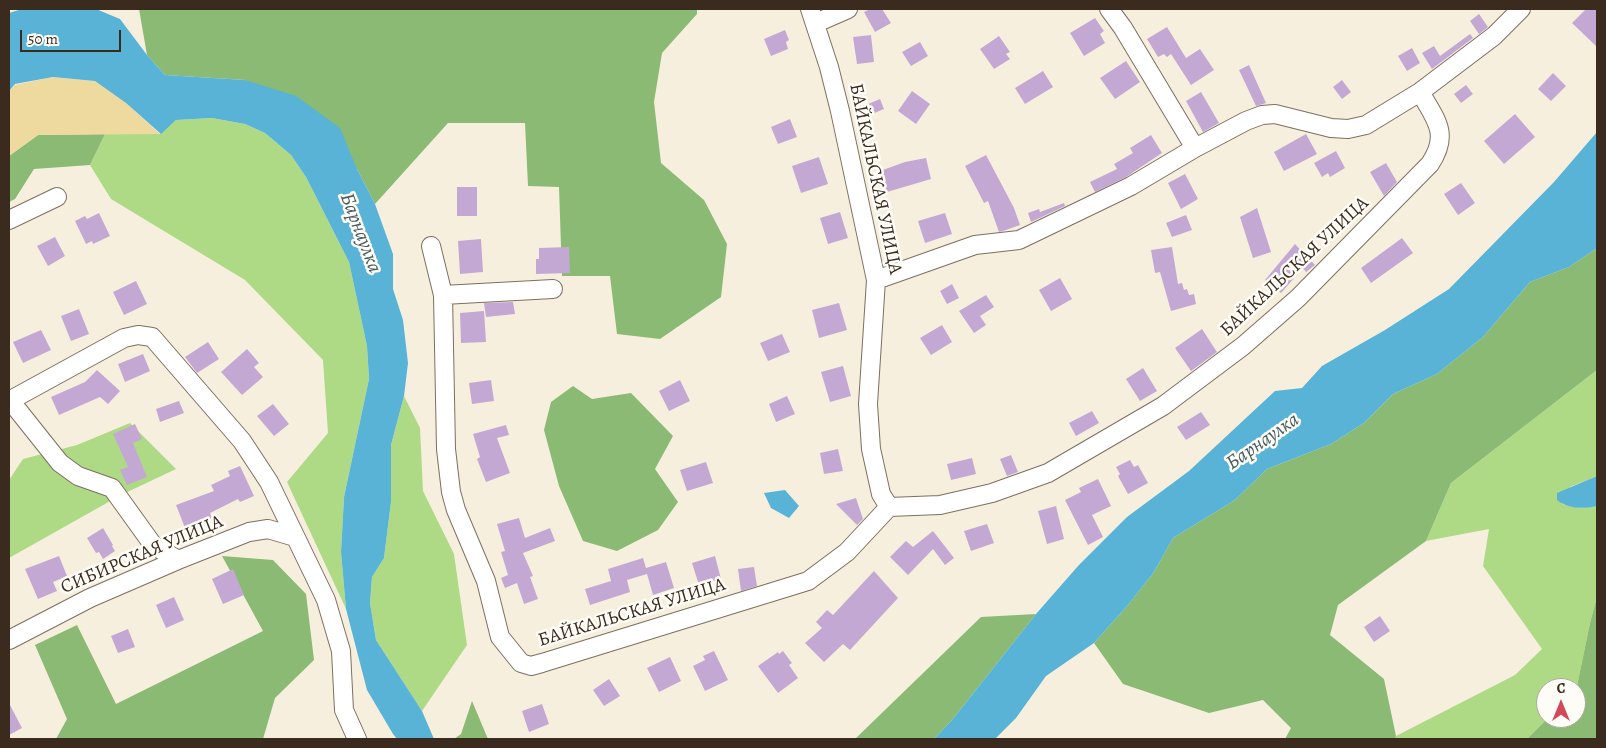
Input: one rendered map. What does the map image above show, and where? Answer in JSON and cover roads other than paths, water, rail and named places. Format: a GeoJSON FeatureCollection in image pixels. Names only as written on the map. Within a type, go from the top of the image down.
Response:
{"type":"FeatureCollection","features":[{"type":"Feature","properties":{"kind":"street"},"geometry":{"type":"LineString","coordinates":[[813,16],[848,9]]}},
{"type":"Feature","properties":{"kind":"street"},"geometry":{"type":"LineString","coordinates":[[1109,9],[1123,28],[1195,148]]}},
{"type":"Feature","properties":{"kind":"street"},"geometry":{"type":"LineString","coordinates":[[876,280],[975,245],[1019,240],[1132,186],[1195,148],[1246,121],[1262,115],[1275,114],[1331,128],[1348,129],[1366,125],[1420,92],[1494,36],[1521,9]]}},
{"type":"Feature","properties":{"kind":"street","name":"БАЙКАЛЬСКАЯ УЛИЦА"},"geometry":{"type":"LineString","coordinates":[[813,16],[840,112],[876,280],[868,404],[871,449],[875,469],[881,494],[889,507]]}},
{"type":"Feature","properties":{"kind":"street","name":"БАЙКАЛЬСКАЯ УЛИЦА"},"geometry":{"type":"LineString","coordinates":[[432,246],[444,295],[446,449],[451,492],[456,510],[486,581],[500,637],[521,663],[531,666],[808,581],[848,552],[889,507],[940,505],[992,494],[1048,474],[1164,406],[1243,346],[1298,298],[1430,164],[1438,153],[1441,136],[1439,124],[1420,92]]}},
{"type":"Feature","properties":{"kind":"street"},"geometry":{"type":"LineString","coordinates":[[9,220],[57,197]]}},
{"type":"Feature","properties":{"kind":"street"},"geometry":{"type":"LineString","coordinates":[[444,295],[553,289]]}},
{"type":"Feature","properties":{"kind":"street"},"geometry":{"type":"LineString","coordinates":[[178,560],[153,545],[112,488],[78,476],[60,463],[9,400],[124,338],[138,335],[152,337],[242,441],[269,482],[326,600],[341,651],[344,710],[357,739]]}},
{"type":"Feature","properties":{"kind":"street","name":"СИБИРСКАЯ УЛИЦА"},"geometry":{"type":"LineString","coordinates":[[9,640],[90,598],[249,532],[268,529],[295,538]]}},
{"type":"Feature","properties":{"kind":"water","name":"Барнаулка"},"geometry":{"type":"Polygon","coordinates":[[[22,9],[96,9],[120,19],[147,55],[165,75],[245,80],[296,96],[340,128],[357,169],[375,204],[393,254],[393,289],[403,320],[408,363],[404,396],[391,445],[391,502],[384,558],[372,577],[370,603],[376,640],[422,711],[434,739],[397,739],[393,734],[367,690],[346,609],[341,552],[344,497],[369,379],[367,346],[349,262],[306,177],[291,155],[265,133],[245,124],[212,118],[176,120],[161,134],[126,103],[95,81],[53,77],[15,84],[9,91],[9,13],[22,9]]]}},
{"type":"Feature","properties":{"kind":"water","name":"Барнаулка"},"geometry":{"type":"Polygon","coordinates":[[[1597,132],[1597,248],[1569,267],[1530,282],[1483,337],[1437,374],[1393,394],[1364,423],[1331,444],[1267,469],[1235,500],[1173,538],[1154,572],[1128,605],[1094,643],[1046,676],[1016,718],[995,739],[934,739],[952,720],[1036,614],[1078,566],[1127,517],[1189,471],[1275,391],[1302,388],[1322,366],[1385,330],[1449,289],[1554,182],[1597,132]]]}},
{"type":"Feature","properties":{"kind":"water"},"geometry":{"type":"Polygon","coordinates":[[[1597,476],[1597,506],[1576,508],[1557,500],[1557,493],[1597,476]]]}},
{"type":"Feature","properties":{"kind":"water"},"geometry":{"type":"Polygon","coordinates":[[[785,490],[799,506],[789,518],[771,508],[764,493],[785,490]]]}}]}
